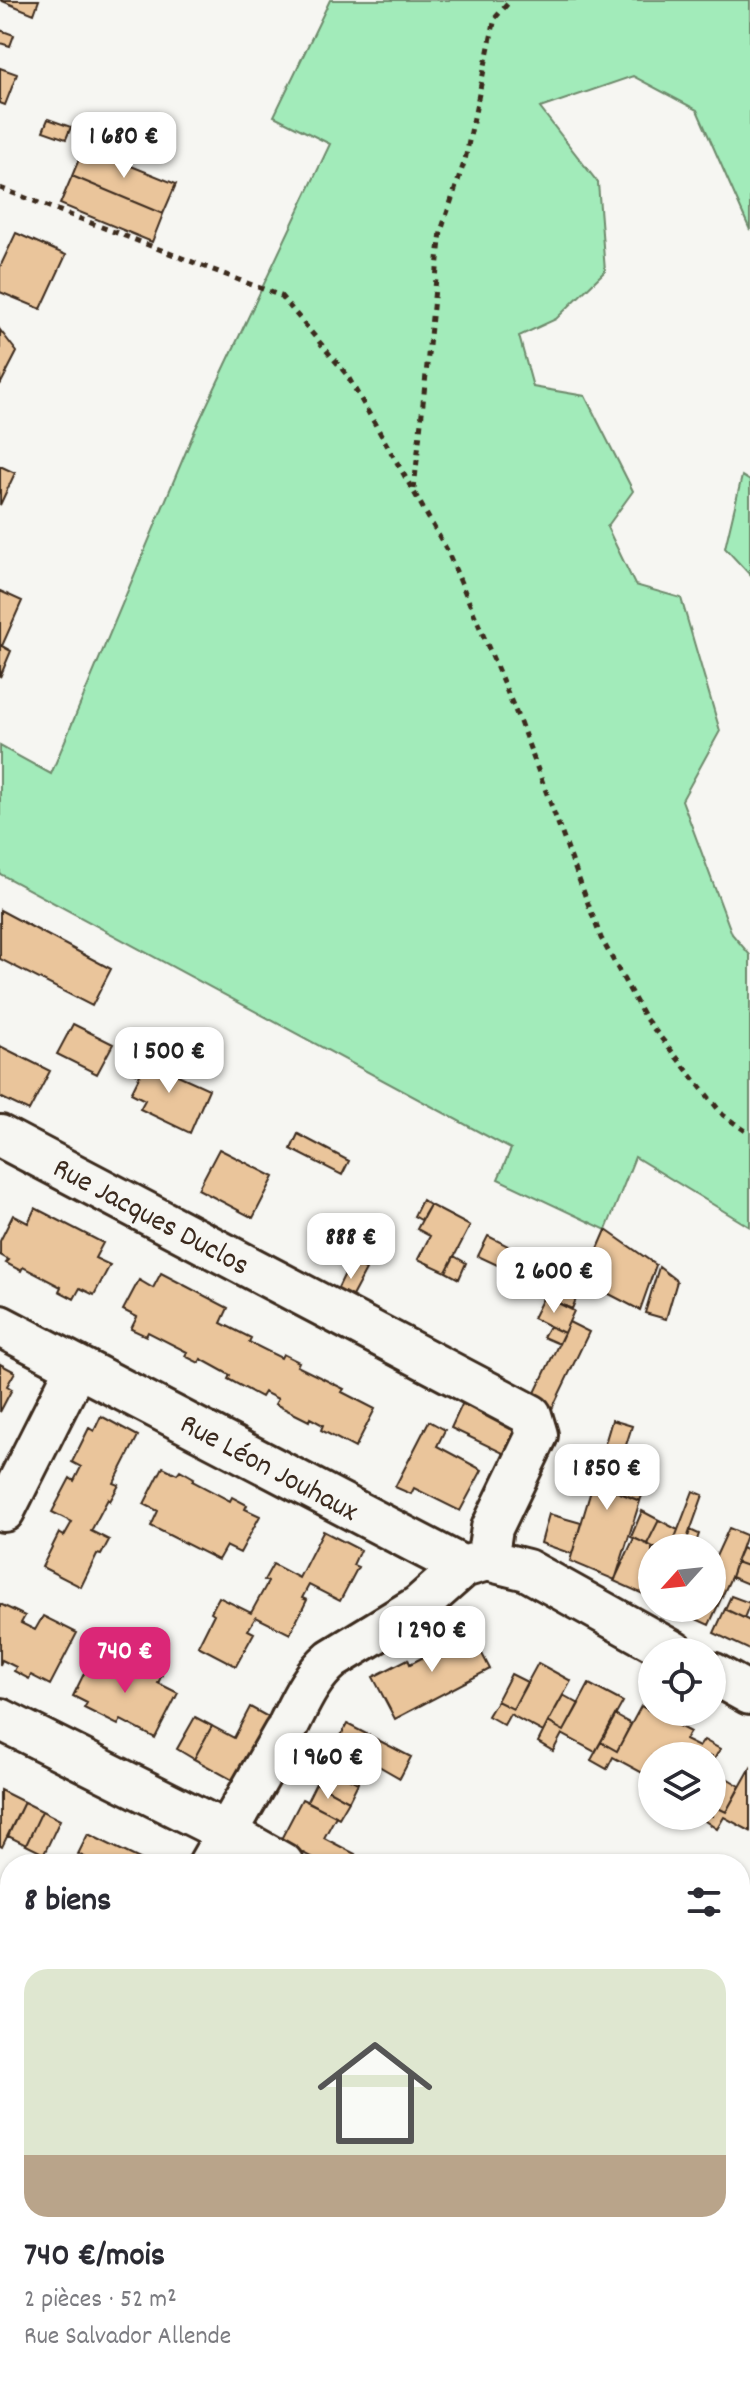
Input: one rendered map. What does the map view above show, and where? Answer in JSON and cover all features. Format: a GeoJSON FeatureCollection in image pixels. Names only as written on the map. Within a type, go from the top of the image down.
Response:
{"type":"FeatureCollection","features":[{"type":"Feature","properties":{"kind":"street","name":"Rue Jacques Duclos"},"geometry":{"type":"LineString","coordinates":[[0,1136],[531,1415],[537,1435],[475,1564]]}},
{"type":"Feature","properties":{"kind":"street","name":"Rue Léon Jouhaux"},"geometry":{"type":"LineString","coordinates":[[0,1326],[475,1564]]}},
{"type":"Feature","properties":{"kind":"street"},"geometry":{"type":"LineString","coordinates":[[4,1511],[77,1366]]}},
{"type":"Feature","properties":{"kind":"street"},"geometry":{"type":"LineString","coordinates":[[218,1849],[319,1670],[419,1606],[475,1564],[527,1570],[649,1638]]}},
{"type":"Feature","properties":{"kind":"street"},"geometry":{"type":"LineString","coordinates":[[726,1681],[750,1694]]}},
{"type":"Feature","properties":{"kind":"street"},"geometry":{"type":"LineString","coordinates":[[0,1719],[218,1849],[240,1854]]}},
{"type":"Feature","properties":{"kind":"path"},"geometry":{"type":"LineString","coordinates":[[414,491],[441,231],[465,160],[495,18],[511,0]]}},
{"type":"Feature","properties":{"kind":"path"},"geometry":{"type":"LineString","coordinates":[[0,188],[281,296],[347,375],[447,550],[520,722],[601,938],[645,1018],[723,1115],[750,1134]]}},
{"type":"Feature","properties":{"kind":"green space"},"geometry":{"type":"Polygon","coordinates":[[[330,0],[750,0],[750,230],[697,110],[633,76],[540,108],[598,183],[605,271],[556,319],[519,336],[533,387],[585,396],[633,491],[607,527],[635,585],[681,598],[720,731],[682,800],[732,934],[750,955],[750,1227],[635,1157],[606,1230],[498,1179],[511,1149],[0,874],[0,746],[51,774],[195,430],[330,144],[274,116],[330,0]]]}},
{"type":"Feature","properties":{"kind":"green space"},"geometry":{"type":"Polygon","coordinates":[[[742,476],[750,481],[750,575],[725,548],[742,476]]]}},
{"type":"Feature","properties":{"kind":"building"},"geometry":{"type":"Polygon","coordinates":[[[0,0],[39,0],[34,14],[0,0]]]}},
{"type":"Feature","properties":{"kind":"building"},"geometry":{"type":"Polygon","coordinates":[[[0,30],[14,35],[10,46],[0,43],[0,30]]]}},
{"type":"Feature","properties":{"kind":"building"},"geometry":{"type":"Polygon","coordinates":[[[0,68],[17,74],[5,105],[0,103],[0,68]]]}},
{"type":"Feature","properties":{"kind":"building"},"geometry":{"type":"Polygon","coordinates":[[[48,119],[71,127],[66,139],[43,131],[48,119]]]}},
{"type":"Feature","properties":{"kind":"building"},"geometry":{"type":"Polygon","coordinates":[[[84,147],[176,184],[163,214],[72,176],[84,147]]]}},
{"type":"Feature","properties":{"kind":"building"},"geometry":{"type":"Polygon","coordinates":[[[72,176],[163,214],[152,242],[60,204],[72,176]]]}},
{"type":"Feature","properties":{"kind":"building"},"geometry":{"type":"Polygon","coordinates":[[[16,233],[66,255],[41,309],[0,292],[0,267],[16,233]]]}},
{"type":"Feature","properties":{"kind":"building"},"geometry":{"type":"Polygon","coordinates":[[[0,330],[17,352],[0,385],[0,330]]]}},
{"type":"Feature","properties":{"kind":"building"},"geometry":{"type":"Polygon","coordinates":[[[0,466],[15,473],[0,505],[0,466]]]}},
{"type":"Feature","properties":{"kind":"building"},"geometry":{"type":"Polygon","coordinates":[[[0,591],[22,601],[2,646],[0,645],[0,591]]]}},
{"type":"Feature","properties":{"kind":"building"},"geometry":{"type":"Polygon","coordinates":[[[0,645],[11,651],[0,677],[0,645]]]}},
{"type":"Feature","properties":{"kind":"building"},"geometry":{"type":"Polygon","coordinates":[[[0,910],[111,969],[92,1006],[0,959],[0,910]]]}},
{"type":"Feature","properties":{"kind":"building"},"geometry":{"type":"Polygon","coordinates":[[[73,1024],[113,1044],[97,1074],[57,1054],[73,1024]]]}},
{"type":"Feature","properties":{"kind":"building"},"geometry":{"type":"Polygon","coordinates":[[[0,1046],[50,1071],[29,1111],[0,1097],[0,1046]]]}},
{"type":"Feature","properties":{"kind":"building"},"geometry":{"type":"Polygon","coordinates":[[[138,1057],[209,1089],[190,1133],[140,1109],[145,1100],[131,1093],[140,1075],[132,1071],[138,1057]]]}},
{"type":"Feature","properties":{"kind":"building"},"geometry":{"type":"Polygon","coordinates":[[[298,1134],[349,1161],[342,1175],[291,1149],[298,1134]]]}},
{"type":"Feature","properties":{"kind":"building"},"geometry":{"type":"Polygon","coordinates":[[[219,1149],[274,1177],[253,1218],[198,1189],[219,1149]]]}},
{"type":"Feature","properties":{"kind":"building"},"geometry":{"type":"Polygon","coordinates":[[[422,1200],[430,1205],[421,1220],[414,1216],[422,1200]]]}},
{"type":"Feature","properties":{"kind":"building"},"geometry":{"type":"Polygon","coordinates":[[[430,1205],[470,1226],[446,1272],[418,1259],[430,1236],[417,1229],[430,1205]]]}},
{"type":"Feature","properties":{"kind":"building"},"geometry":{"type":"Polygon","coordinates":[[[35,1208],[103,1243],[95,1258],[110,1265],[94,1295],[80,1288],[74,1299],[59,1291],[61,1287],[23,1267],[21,1271],[6,1263],[9,1260],[0,1255],[0,1241],[13,1215],[28,1223],[35,1208]]]}},
{"type":"Feature","properties":{"kind":"building"},"geometry":{"type":"Polygon","coordinates":[[[606,1230],[656,1265],[640,1310],[584,1281],[606,1230]]]}},
{"type":"Feature","properties":{"kind":"building"},"geometry":{"type":"Polygon","coordinates":[[[488,1236],[520,1252],[510,1271],[478,1256],[488,1236]]]}},
{"type":"Feature","properties":{"kind":"building"},"geometry":{"type":"Polygon","coordinates":[[[520,1252],[583,1282],[572,1309],[506,1279],[520,1252]]]}},
{"type":"Feature","properties":{"kind":"building"},"geometry":{"type":"Polygon","coordinates":[[[454,1256],[466,1263],[459,1279],[446,1272],[454,1256]]]}},
{"type":"Feature","properties":{"kind":"building"},"geometry":{"type":"Polygon","coordinates":[[[350,1263],[366,1270],[350,1300],[336,1292],[350,1263]]]}},
{"type":"Feature","properties":{"kind":"building"},"geometry":{"type":"Polygon","coordinates":[[[659,1267],[677,1281],[666,1319],[645,1313],[659,1267]]]}},
{"type":"Feature","properties":{"kind":"building"},"geometry":{"type":"Polygon","coordinates":[[[161,1273],[228,1308],[221,1323],[251,1338],[249,1342],[281,1358],[283,1354],[299,1362],[297,1366],[344,1389],[342,1392],[375,1409],[355,1448],[321,1430],[323,1425],[275,1404],[278,1399],[264,1392],[261,1397],[228,1379],[230,1375],[201,1359],[199,1363],[185,1356],[187,1352],[148,1332],[146,1336],[131,1329],[137,1317],[123,1310],[139,1280],[153,1288],[161,1273]]]}},
{"type":"Feature","properties":{"kind":"building"},"geometry":{"type":"Polygon","coordinates":[[[544,1296],[574,1311],[564,1333],[533,1318],[544,1296]]]}},
{"type":"Feature","properties":{"kind":"building"},"geometry":{"type":"Polygon","coordinates":[[[569,1322],[589,1332],[551,1411],[531,1401],[569,1322]]]}},
{"type":"Feature","properties":{"kind":"building"},"geometry":{"type":"Polygon","coordinates":[[[549,1326],[564,1333],[559,1344],[543,1337],[549,1326]]]}},
{"type":"Feature","properties":{"kind":"building"},"geometry":{"type":"Polygon","coordinates":[[[0,1364],[15,1372],[7,1386],[12,1389],[0,1412],[0,1364]]]}},
{"type":"Feature","properties":{"kind":"building"},"geometry":{"type":"Polygon","coordinates":[[[465,1398],[522,1426],[507,1455],[451,1428],[465,1398]]]}},
{"type":"Feature","properties":{"kind":"building"},"geometry":{"type":"Polygon","coordinates":[[[101,1416],[138,1436],[114,1483],[119,1485],[91,1531],[109,1540],[101,1555],[97,1554],[81,1587],[42,1567],[59,1533],[64,1536],[72,1522],[52,1512],[70,1478],[74,1481],[81,1467],[72,1462],[89,1428],[94,1431],[101,1416]]]}},
{"type":"Feature","properties":{"kind":"building"},"geometry":{"type":"Polygon","coordinates":[[[612,1420],[632,1426],[612,1490],[640,1501],[615,1580],[570,1561],[612,1420]]]}},
{"type":"Feature","properties":{"kind":"building"},"geometry":{"type":"Polygon","coordinates":[[[429,1421],[445,1430],[437,1446],[482,1470],[460,1511],[414,1488],[411,1494],[395,1487],[429,1421]]]}},
{"type":"Feature","properties":{"kind":"building"},"geometry":{"type":"Polygon","coordinates":[[[163,1467],[177,1474],[180,1470],[194,1478],[192,1481],[230,1501],[232,1497],[247,1505],[245,1509],[260,1516],[240,1553],[226,1546],[218,1560],[151,1526],[158,1511],[144,1504],[163,1467]]]}},
{"type":"Feature","properties":{"kind":"building"},"geometry":{"type":"Polygon","coordinates":[[[631,1470],[649,1476],[640,1501],[623,1494],[631,1470]]]}},
{"type":"Feature","properties":{"kind":"building"},"geometry":{"type":"Polygon","coordinates":[[[693,1491],[703,1495],[689,1534],[676,1534],[693,1491]]]}},
{"type":"Feature","properties":{"kind":"building"},"geometry":{"type":"Polygon","coordinates":[[[642,1511],[659,1520],[652,1534],[638,1534],[638,1540],[631,1537],[642,1511]]]}},
{"type":"Feature","properties":{"kind":"building"},"geometry":{"type":"Polygon","coordinates":[[[549,1514],[581,1523],[572,1554],[541,1543],[549,1514]]]}},
{"type":"Feature","properties":{"kind":"building"},"geometry":{"type":"Polygon","coordinates":[[[659,1520],[678,1530],[676,1534],[652,1534],[659,1520]]]}},
{"type":"Feature","properties":{"kind":"building"},"geometry":{"type":"Polygon","coordinates":[[[729,1528],[746,1535],[726,1588],[726,1535],[729,1528]]]}},
{"type":"Feature","properties":{"kind":"building"},"geometry":{"type":"Polygon","coordinates":[[[323,1531],[360,1550],[353,1565],[358,1567],[340,1601],[309,1585],[302,1598],[307,1600],[290,1634],[256,1617],[248,1630],[254,1633],[236,1666],[198,1646],[219,1597],[251,1613],[268,1582],[264,1580],[273,1564],[299,1578],[323,1531]]]}},
{"type":"Feature","properties":{"kind":"building"},"geometry":{"type":"Polygon","coordinates":[[[634,1538],[638,1540],[638,1592],[614,1581],[634,1538]]]}},
{"type":"Feature","properties":{"kind":"building"},"geometry":{"type":"Polygon","coordinates":[[[742,1548],[750,1552],[750,1567],[736,1562],[742,1548]]]}},
{"type":"Feature","properties":{"kind":"building"},"geometry":{"type":"Polygon","coordinates":[[[736,1562],[750,1567],[748,1584],[731,1577],[736,1562]]]}},
{"type":"Feature","properties":{"kind":"building"},"geometry":{"type":"Polygon","coordinates":[[[731,1596],[750,1603],[744,1618],[726,1607],[731,1596]]]}},
{"type":"Feature","properties":{"kind":"building"},"geometry":{"type":"Polygon","coordinates":[[[0,1604],[25,1616],[21,1623],[35,1630],[43,1616],[77,1633],[50,1685],[31,1675],[29,1679],[2,1660],[0,1665],[0,1604]]]}},
{"type":"Feature","properties":{"kind":"building"},"geometry":{"type":"Polygon","coordinates":[[[726,1609],[750,1621],[750,1650],[726,1638],[714,1633],[719,1622],[726,1622],[726,1609]]]}},
{"type":"Feature","properties":{"kind":"building"},"geometry":{"type":"Polygon","coordinates":[[[468,1627],[490,1669],[395,1719],[373,1677],[408,1659],[410,1664],[437,1650],[434,1645],[468,1627]]]}},
{"type":"Feature","properties":{"kind":"building"},"geometry":{"type":"Polygon","coordinates":[[[95,1651],[144,1676],[148,1668],[162,1675],[158,1683],[178,1693],[155,1738],[121,1720],[118,1725],[84,1708],[87,1703],[73,1696],[95,1651]]]}},
{"type":"Feature","properties":{"kind":"building"},"geometry":{"type":"Polygon","coordinates":[[[538,1663],[571,1681],[543,1732],[510,1714],[504,1725],[488,1716],[497,1701],[513,1709],[538,1663]]]}},
{"type":"Feature","properties":{"kind":"building"},"geometry":{"type":"Polygon","coordinates":[[[511,1674],[527,1682],[513,1709],[497,1701],[511,1674]]]}},
{"type":"Feature","properties":{"kind":"building"},"geometry":{"type":"Polygon","coordinates":[[[589,1684],[623,1702],[595,1752],[562,1734],[553,1751],[538,1742],[548,1722],[564,1731],[589,1684]]]}},
{"type":"Feature","properties":{"kind":"building"},"geometry":{"type":"Polygon","coordinates":[[[563,1695],[579,1704],[564,1731],[548,1722],[563,1695]]]}},
{"type":"Feature","properties":{"kind":"building"},"geometry":{"type":"Polygon","coordinates":[[[250,1707],[270,1718],[236,1782],[194,1759],[212,1726],[234,1738],[250,1707]]]}},
{"type":"Feature","properties":{"kind":"building"},"geometry":{"type":"Polygon","coordinates":[[[638,1712],[638,1726],[679,1726],[690,1732],[685,1740],[689,1742],[638,1742],[638,1770],[613,1757],[607,1769],[591,1760],[601,1742],[617,1751],[638,1712]]]}},
{"type":"Feature","properties":{"kind":"building"},"geometry":{"type":"Polygon","coordinates":[[[615,1715],[631,1724],[617,1751],[601,1742],[615,1715]]]}},
{"type":"Feature","properties":{"kind":"building"},"geometry":{"type":"Polygon","coordinates":[[[195,1717],[212,1726],[194,1759],[177,1749],[195,1717]]]}},
{"type":"Feature","properties":{"kind":"building"},"geometry":{"type":"Polygon","coordinates":[[[347,1724],[411,1757],[400,1778],[370,1761],[358,1783],[325,1766],[347,1724]]]}},
{"type":"Feature","properties":{"kind":"building"},"geometry":{"type":"Polygon","coordinates":[[[325,1766],[358,1783],[349,1801],[316,1783],[325,1766]]]}},
{"type":"Feature","properties":{"kind":"building"},"geometry":{"type":"Polygon","coordinates":[[[750,1769],[750,1831],[726,1818],[726,1812],[750,1769]]]}},
{"type":"Feature","properties":{"kind":"building"},"geometry":{"type":"Polygon","coordinates":[[[726,1778],[740,1786],[726,1812],[726,1778]]]}},
{"type":"Feature","properties":{"kind":"building"},"geometry":{"type":"Polygon","coordinates":[[[316,1783],[349,1801],[339,1818],[307,1801],[316,1783]]]}},
{"type":"Feature","properties":{"kind":"building"},"geometry":{"type":"Polygon","coordinates":[[[0,1790],[24,1802],[2,1847],[0,1846],[0,1790]]]}},
{"type":"Feature","properties":{"kind":"building"},"geometry":{"type":"Polygon","coordinates":[[[302,1799],[336,1816],[324,1838],[355,1854],[305,1854],[280,1841],[302,1799]]]}},
{"type":"Feature","properties":{"kind":"building"},"geometry":{"type":"Polygon","coordinates":[[[24,1802],[42,1811],[26,1845],[8,1836],[24,1802]]]}},
{"type":"Feature","properties":{"kind":"building"},"geometry":{"type":"Polygon","coordinates":[[[42,1811],[60,1820],[44,1854],[26,1845],[42,1811]]]}},
{"type":"Feature","properties":{"kind":"building"},"geometry":{"type":"Polygon","coordinates":[[[88,1834],[129,1854],[78,1854],[88,1834]]]}}]}
